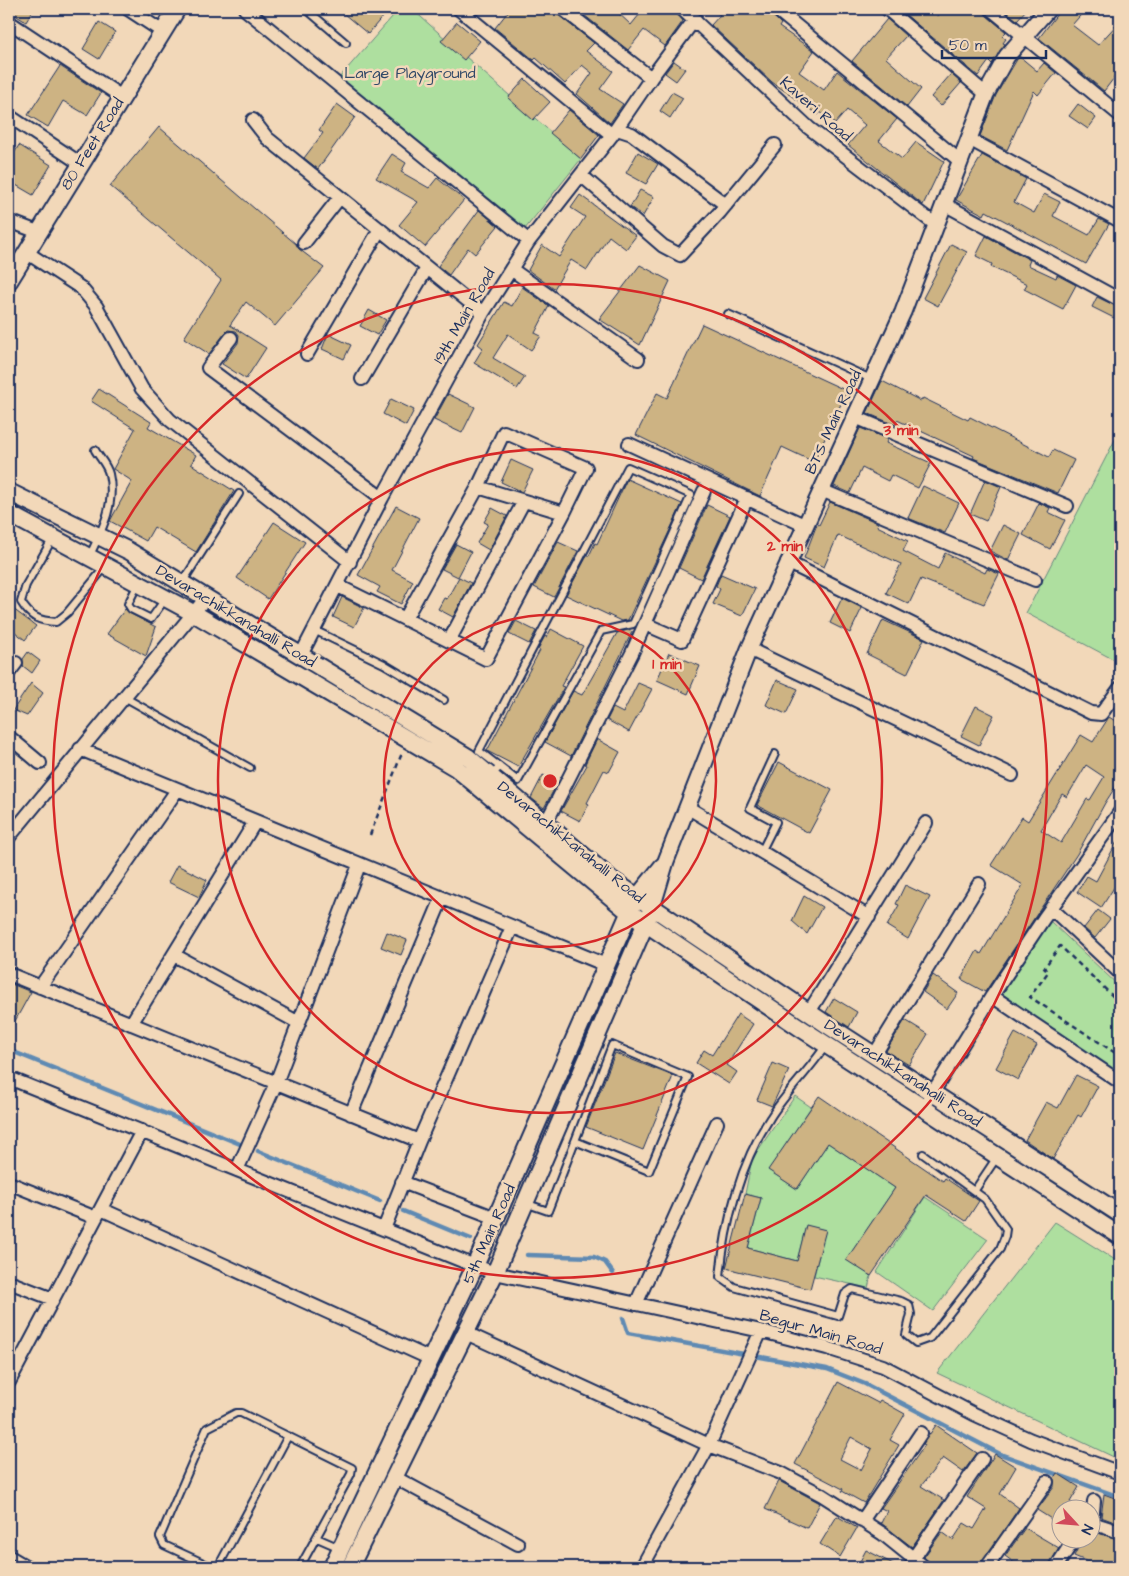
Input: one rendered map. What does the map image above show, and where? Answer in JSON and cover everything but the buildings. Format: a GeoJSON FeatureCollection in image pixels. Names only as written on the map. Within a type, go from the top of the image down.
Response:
{"type":"FeatureCollection","features":[{"type":"Feature","properties":{"kind":"main road","name":"80 Feet Road"},"geometry":{"type":"LineString","coordinates":[[9,281],[177,9]]}},
{"type":"Feature","properties":{"kind":"main road","name":"Devarachikkanahalli Road"},"geometry":{"type":"LineString","coordinates":[[9,492],[129,551],[205,599],[411,721],[468,757],[495,771],[546,823],[612,880],[633,904]]}},
{"type":"Feature","properties":{"kind":"main road","name":"Devarachikkanahalli Road"},"geometry":{"type":"LineString","coordinates":[[9,514],[195,614],[456,768],[633,904],[826,1045],[1120,1236]]}},
{"type":"Feature","properties":{"kind":"main road","name":"5th Main Road"},"geometry":{"type":"LineString","coordinates":[[332,1567],[476,1266],[633,904]]}},
{"type":"Feature","properties":{"kind":"main road","name":"Devarachikkanahalli Road"},"geometry":{"type":"LineString","coordinates":[[649,915],[809,1012],[1120,1214]]}},
{"type":"Feature","properties":{"kind":"main road","name":"5th Main Road"},"geometry":{"type":"LineString","coordinates":[[350,1567],[495,1272],[649,915]]}},
{"type":"Feature","properties":{"kind":"street"},"geometry":{"type":"LineString","coordinates":[[128,9],[162,32]]}},
{"type":"Feature","properties":{"kind":"street"},"geometry":{"type":"LineString","coordinates":[[245,9],[529,241]]}},
{"type":"Feature","properties":{"kind":"street"},"geometry":{"type":"LineString","coordinates":[[459,9],[615,132],[632,134],[726,204]]}},
{"type":"Feature","properties":{"kind":"street"},"geometry":{"type":"LineString","coordinates":[[563,9],[651,78]]}},
{"type":"Feature","properties":{"kind":"street","name":"Kaveri Road"},"geometry":{"type":"LineString","coordinates":[[682,9],[809,128],[936,225]]}},
{"type":"Feature","properties":{"kind":"street"},"geometry":{"type":"LineString","coordinates":[[776,9],[960,161]]}},
{"type":"Feature","properties":{"kind":"street"},"geometry":{"type":"LineString","coordinates":[[886,9],[986,94]]}},
{"type":"Feature","properties":{"kind":"street"},"geometry":{"type":"LineString","coordinates":[[991,9],[1120,115]]}},
{"type":"Feature","properties":{"kind":"street","name":"BTS Main Road"},"geometry":{"type":"LineString","coordinates":[[649,915],[666,861],[749,649],[787,562],[903,312],[986,94],[1007,56],[1022,36],[1048,9]]}},
{"type":"Feature","properties":{"kind":"street","name":"19th Main Road"},"geometry":{"type":"LineString","coordinates":[[301,655],[382,498],[483,313],[529,241],[615,132],[651,78],[695,20]]}},
{"type":"Feature","properties":{"kind":"street"},"geometry":{"type":"LineString","coordinates":[[9,22],[122,97]]}},
{"type":"Feature","properties":{"kind":"street"},"geometry":{"type":"LineString","coordinates":[[9,116],[82,164]]}},
{"type":"Feature","properties":{"kind":"street"},"geometry":{"type":"LineString","coordinates":[[254,120],[267,138],[483,313]]}},
{"type":"Feature","properties":{"kind":"street"},"geometry":{"type":"LineString","coordinates":[[969,138],[1120,221]]}},
{"type":"Feature","properties":{"kind":"street"},"geometry":{"type":"LineString","coordinates":[[581,175],[663,246],[680,255],[726,204],[775,144]]}},
{"type":"Feature","properties":{"kind":"street"},"geometry":{"type":"LineString","coordinates":[[304,243],[340,197]]}},
{"type":"Feature","properties":{"kind":"street"},"geometry":{"type":"LineString","coordinates":[[944,204],[1120,300]]}},
{"type":"Feature","properties":{"kind":"street"},"geometry":{"type":"LineString","coordinates":[[9,222],[38,232]]}},
{"type":"Feature","properties":{"kind":"street"},"geometry":{"type":"LineString","coordinates":[[307,354],[380,229]]}},
{"type":"Feature","properties":{"kind":"street"},"geometry":{"type":"LineString","coordinates":[[26,252],[81,288],[96,306],[142,390],[170,420],[350,562]]}},
{"type":"Feature","properties":{"kind":"street"},"geometry":{"type":"LineString","coordinates":[[362,379],[427,268]]}},
{"type":"Feature","properties":{"kind":"street"},"geometry":{"type":"LineString","coordinates":[[511,269],[638,359]]}},
{"type":"Feature","properties":{"kind":"street"},"geometry":{"type":"LineString","coordinates":[[230,338],[208,368],[382,498]]}},
{"type":"Feature","properties":{"kind":"street"},"geometry":{"type":"LineString","coordinates":[[855,417],[1067,506]]}},
{"type":"Feature","properties":{"kind":"street"},"geometry":{"type":"LineString","coordinates":[[338,586],[486,658],[586,468],[504,432],[478,487],[404,618]]}},
{"type":"Feature","properties":{"kind":"street"},"geometry":{"type":"LineString","coordinates":[[629,444],[804,525]]}},
{"type":"Feature","properties":{"kind":"street"},"geometry":{"type":"LineString","coordinates":[[478,487],[564,513]]}},
{"type":"Feature","properties":{"kind":"street"},"geometry":{"type":"LineString","coordinates":[[821,490],[1035,580]]}},
{"type":"Feature","properties":{"kind":"street"},"geometry":{"type":"LineString","coordinates":[[546,823],[645,624],[704,491]]}},
{"type":"Feature","properties":{"kind":"street"},"geometry":{"type":"LineString","coordinates":[[645,624],[682,640],[747,498]]}},
{"type":"Feature","properties":{"kind":"street"},"geometry":{"type":"LineString","coordinates":[[449,641],[524,501]]}},
{"type":"Feature","properties":{"kind":"street"},"geometry":{"type":"LineString","coordinates":[[787,562],[1091,713],[1101,714],[1120,688]]}},
{"type":"Feature","properties":{"kind":"street"},"geometry":{"type":"LineString","coordinates":[[9,837],[80,749],[195,614],[205,599]]}},
{"type":"Feature","properties":{"kind":"street"},"geometry":{"type":"LineString","coordinates":[[749,649],[1012,775]]}},
{"type":"Feature","properties":{"kind":"street"},"geometry":{"type":"LineString","coordinates":[[9,737],[40,763]]}},
{"type":"Feature","properties":{"kind":"street"},"geometry":{"type":"LineString","coordinates":[[80,749],[606,965]]}},
{"type":"Feature","properties":{"kind":"street"},"geometry":{"type":"LineString","coordinates":[[40,987],[178,790]]}},
{"type":"Feature","properties":{"kind":"street"},"geometry":{"type":"LineString","coordinates":[[687,807],[869,917]]}},
{"type":"Feature","properties":{"kind":"street"},"geometry":{"type":"LineString","coordinates":[[924,1108],[992,996],[1051,908],[1120,812]]}},
{"type":"Feature","properties":{"kind":"street"},"geometry":{"type":"LineString","coordinates":[[131,1024],[255,822]]}},
{"type":"Feature","properties":{"kind":"street"},"geometry":{"type":"LineString","coordinates":[[809,1012],[926,823]]}},
{"type":"Feature","properties":{"kind":"street","name":"BTS Main Road"},"geometry":{"type":"LineString","coordinates":[[633,904],[666,861]]}},
{"type":"Feature","properties":{"kind":"street"},"geometry":{"type":"LineString","coordinates":[[237,1170],[276,1083],[359,865]]}},
{"type":"Feature","properties":{"kind":"street"},"geometry":{"type":"LineString","coordinates":[[875,1054],[979,884]]}},
{"type":"Feature","properties":{"kind":"street"},"geometry":{"type":"LineString","coordinates":[[351,1114],[442,898]]}},
{"type":"Feature","properties":{"kind":"street"},"geometry":{"type":"LineString","coordinates":[[1051,908],[1120,972]]}},
{"type":"Feature","properties":{"kind":"street"},"geometry":{"type":"LineString","coordinates":[[384,1229],[419,1141],[512,927]]}},
{"type":"Feature","properties":{"kind":"street"},"geometry":{"type":"LineString","coordinates":[[174,955],[299,1023]]}},
{"type":"Feature","properties":{"kind":"street"},"geometry":{"type":"LineString","coordinates":[[9,974],[419,1141]]}},
{"type":"Feature","properties":{"kind":"street"},"geometry":{"type":"LineString","coordinates":[[992,996],[1120,1082]]}},
{"type":"Feature","properties":{"kind":"street","name":"Begur Main Road"},"geometry":{"type":"LineString","coordinates":[[9,1078],[476,1266],[495,1272],[761,1331],[827,1348],[883,1366],[974,1414],[1031,1440],[1120,1473]]}},
{"type":"Feature","properties":{"kind":"street"},"geometry":{"type":"LineString","coordinates":[[636,1304],[716,1123]]}},
{"type":"Feature","properties":{"kind":"street"},"geometry":{"type":"LineString","coordinates":[[9,1382],[142,1132]]}},
{"type":"Feature","properties":{"kind":"street"},"geometry":{"type":"LineString","coordinates":[[402,1182],[496,1218]]}},
{"type":"Feature","properties":{"kind":"street"},"geometry":{"type":"LineString","coordinates":[[9,1183],[98,1214],[431,1359]]}},
{"type":"Feature","properties":{"kind":"street"},"geometry":{"type":"LineString","coordinates":[[9,1282],[53,1299]]}},
{"type":"Feature","properties":{"kind":"street"},"geometry":{"type":"LineString","coordinates":[[642,1567],[709,1445],[761,1331]]}},
{"type":"Feature","properties":{"kind":"street"},"geometry":{"type":"LineString","coordinates":[[466,1333],[709,1445],[781,1473],[883,1534],[924,1567]]}},
{"type":"Feature","properties":{"kind":"street"},"geometry":{"type":"LineString","coordinates":[[862,1521],[921,1433]]}},
{"type":"Feature","properties":{"kind":"street"},"geometry":{"type":"LineString","coordinates":[[912,1559],[982,1459]]}},
{"type":"Feature","properties":{"kind":"street"},"geometry":{"type":"LineString","coordinates":[[394,1477],[518,1544]]}},
{"type":"Feature","properties":{"kind":"street"},"geometry":{"type":"LineString","coordinates":[[987,1567],[1047,1482]]}},
{"type":"Feature","properties":{"kind":"street"},"geometry":{"type":"LineString","coordinates":[[1102,1526],[1120,1532]]}},
{"type":"Feature","properties":{"kind":"street"},"geometry":{"type":"LineString","coordinates":[[1056,1567],[1068,1548]]}},
{"type":"Feature","properties":{"kind":"lane"},"geometry":{"type":"LineString","coordinates":[[306,9],[346,43]]}},
{"type":"Feature","properties":{"kind":"lane"},"geometry":{"type":"LineString","coordinates":[[728,314],[872,380]]}},
{"type":"Feature","properties":{"kind":"lane"},"geometry":{"type":"LineString","coordinates":[[89,557],[109,510],[111,492],[109,472],[95,450]]}},
{"type":"Feature","properties":{"kind":"lane"},"geometry":{"type":"LineString","coordinates":[[628,467],[691,495],[633,624],[601,631],[518,782],[495,771],[479,750],[628,467]]}},
{"type":"Feature","properties":{"kind":"lane"},"geometry":{"type":"LineString","coordinates":[[181,584],[239,494]]}},
{"type":"Feature","properties":{"kind":"lane"},"geometry":{"type":"LineString","coordinates":[[54,538],[26,585],[21,602],[28,614],[42,621],[56,622],[106,566]]}},
{"type":"Feature","properties":{"kind":"lane"},"geometry":{"type":"LineString","coordinates":[[138,584],[128,604],[131,609],[151,619],[166,598]]}},
{"type":"Feature","properties":{"kind":"lane"},"geometry":{"type":"LineString","coordinates":[[314,630],[384,664],[444,700]]}},
{"type":"Feature","properties":{"kind":"lane"},"geometry":{"type":"LineString","coordinates":[[124,697],[250,768]]}},
{"type":"Feature","properties":{"kind":"lane"},"geometry":{"type":"LineString","coordinates":[[761,852],[776,822],[750,808],[775,754]]}},
{"type":"Feature","properties":{"kind":"lane"},"geometry":{"type":"LineString","coordinates":[[524,1203],[548,1211],[612,1045],[688,1077],[648,1171],[575,1141]]}},
{"type":"Feature","properties":{"kind":"lane"},"geometry":{"type":"LineString","coordinates":[[826,1045],[771,1116],[761,1133],[742,1178],[723,1250],[720,1277],[734,1287],[838,1316],[845,1294],[852,1289],[901,1301],[909,1305],[911,1314],[906,1335],[916,1343],[930,1338],[1000,1249],[1005,1236],[1004,1224],[986,1199],[923,1154]]}},
{"type":"Feature","properties":{"kind":"lane"},"geometry":{"type":"LineString","coordinates":[[975,1190],[997,1156]]}},
{"type":"Feature","properties":{"kind":"lane"},"geometry":{"type":"LineString","coordinates":[[212,1567],[164,1545],[160,1537],[208,1428],[236,1413],[241,1413],[352,1468],[351,1474],[300,1567]]}},
{"type":"Feature","properties":{"kind":"lane"},"geometry":{"type":"LineString","coordinates":[[218,1567],[288,1436]]}},
{"type":"Feature","properties":{"kind":"lane"},"geometry":{"type":"LineString","coordinates":[[317,1538],[341,1549]]}},
{"type":"Feature","properties":{"kind":"lane"},"geometry":{"type":"LineString","coordinates":[[9,1553],[33,1567]]}},
{"type":"Feature","properties":{"kind":"path"},"geometry":{"type":"LineString","coordinates":[[370,835],[408,738]]}},
{"type":"Feature","properties":{"kind":"path"},"geometry":{"type":"LineString","coordinates":[[1120,1003],[1060,946],[1044,968],[1048,972],[1030,998],[1120,1056]]}},
{"type":"Feature","properties":{"kind":"green space","name":"Large Playground"},"geometry":{"type":"Polygon","coordinates":[[[399,9],[412,9],[581,159],[525,229],[339,78],[399,9]]]}},
{"type":"Feature","properties":{"kind":"green space"},"geometry":{"type":"Polygon","coordinates":[[[1120,430],[1120,663],[1026,613],[1120,430]]]}},
{"type":"Feature","properties":{"kind":"green space"},"geometry":{"type":"Polygon","coordinates":[[[1050,921],[1120,987],[1120,1079],[998,1000],[1050,921]]]}},
{"type":"Feature","properties":{"kind":"green space"},"geometry":{"type":"Polygon","coordinates":[[[795,1096],[811,1107],[769,1170],[797,1189],[828,1143],[895,1188],[847,1259],[871,1276],[868,1288],[814,1276],[825,1230],[806,1226],[797,1261],[748,1248],[761,1198],[745,1194],[752,1159],[795,1096]]]}},
{"type":"Feature","properties":{"kind":"green space"},"geometry":{"type":"Polygon","coordinates":[[[925,1197],[988,1239],[933,1311],[877,1272],[925,1197]]]}},
{"type":"Feature","properties":{"kind":"green space"},"geometry":{"type":"Polygon","coordinates":[[[1055,1222],[1120,1263],[1120,1460],[937,1373],[1055,1222]]]}},
{"type":"Feature","properties":{"kind":"waterway"},"geometry":{"type":"LineString","coordinates":[[9,1050],[240,1144]]}},
{"type":"Feature","properties":{"kind":"waterway"},"geometry":{"type":"LineString","coordinates":[[258,1151],[380,1201]]}},
{"type":"Feature","properties":{"kind":"waterway"},"geometry":{"type":"LineString","coordinates":[[403,1211],[471,1239]]}},
{"type":"Feature","properties":{"kind":"waterway"},"geometry":{"type":"LineString","coordinates":[[527,1255],[594,1257],[605,1262],[613,1273]]}},
{"type":"Feature","properties":{"kind":"waterway"},"geometry":{"type":"LineString","coordinates":[[623,1318],[628,1333],[827,1369],[865,1384],[1000,1454],[1120,1497]]}}]}
